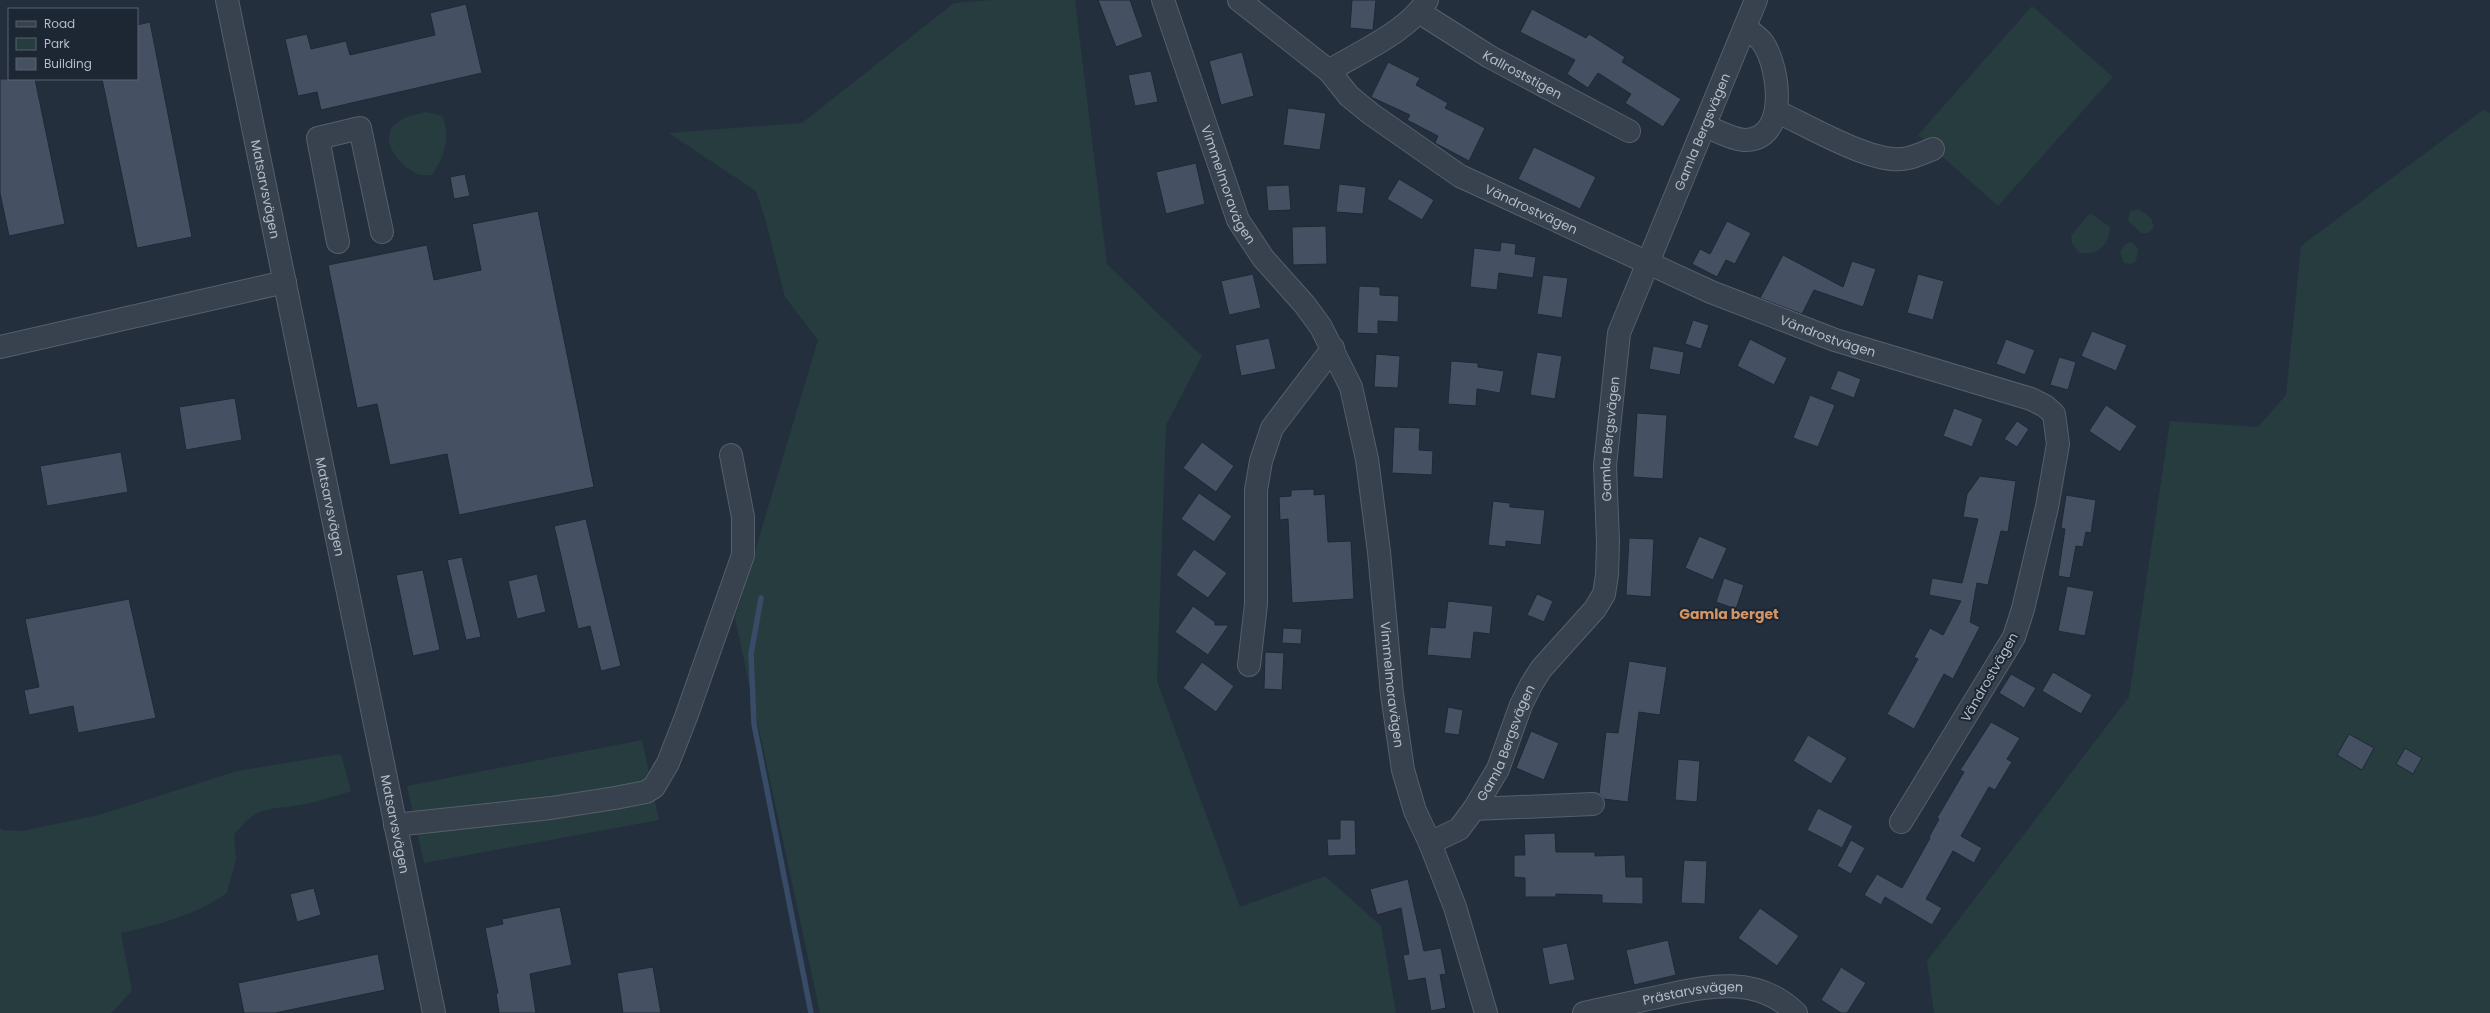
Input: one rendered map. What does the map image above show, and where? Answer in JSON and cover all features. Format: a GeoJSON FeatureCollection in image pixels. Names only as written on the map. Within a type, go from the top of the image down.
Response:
{"type":"FeatureCollection","features":[{"type":"Feature","properties":{"kind":"street","name":"Matsarvsvägen"},"geometry":{"type":"LineString","coordinates":[[227,0],[434,1013]]}},
{"type":"Feature","properties":{"kind":"street","name":"Vimmelmoravägen"},"geometry":{"type":"LineString","coordinates":[[1163,0],[1238,220],[1263,258],[1305,305],[1333,348],[1351,387],[1367,459],[1379,552],[1392,694],[1403,770],[1415,811],[1430,843],[1455,908],[1486,1013]]}},
{"type":"Feature","properties":{"kind":"street","name":"Vändrostvägen"},"geometry":{"type":"LineString","coordinates":[[1239,0],[1329,71],[1349,96],[1371,114],[1460,176],[1711,292],[1835,340],[2031,399],[2046,406],[2054,414],[2058,432],[2057,451],[2047,507],[2023,609],[2014,636],[1901,822]]}},
{"type":"Feature","properties":{"kind":"street","name":"Gamla Bergsvägen"},"geometry":{"type":"LineString","coordinates":[[1430,843],[1458,829],[1474,809],[1498,769],[1521,704],[1531,685],[1541,669],[1595,609],[1604,594],[1608,575],[1605,466],[1617,344],[1632,301],[1650,263],[1756,0]]}},
{"type":"Feature","properties":{"kind":"street","name":"Kallroststigen"},"geometry":{"type":"LineString","coordinates":[[1329,71],[1384,38],[1423,6],[1490,57],[1629,131]]}},
{"type":"Feature","properties":{"kind":"street"},"geometry":{"type":"LineString","coordinates":[[1706,126],[1744,140],[1762,135],[1774,121],[1778,86],[1772,66],[1763,43],[1745,27]]}},
{"type":"Feature","properties":{"kind":"street"},"geometry":{"type":"LineString","coordinates":[[1776,110],[1854,148],[1892,159],[1912,157],[1933,149]]}},
{"type":"Feature","properties":{"kind":"street"},"geometry":{"type":"LineString","coordinates":[[338,242],[318,138],[360,128],[382,232]]}},
{"type":"Feature","properties":{"kind":"street"},"geometry":{"type":"LineString","coordinates":[[0,347],[285,282]]}},
{"type":"Feature","properties":{"kind":"street"},"geometry":{"type":"LineString","coordinates":[[1249,665],[1256,604],[1256,490],[1261,461],[1272,428],[1333,348]]}},
{"type":"Feature","properties":{"kind":"street"},"geometry":{"type":"LineString","coordinates":[[395,825],[551,808],[646,792],[654,787],[668,763],[743,555],[743,517],[731,455]]}},
{"type":"Feature","properties":{"kind":"street"},"geometry":{"type":"LineString","coordinates":[[1474,809],[1593,804]]}},
{"type":"Feature","properties":{"kind":"street","name":"Prästarvsvägen"},"geometry":{"type":"LineString","coordinates":[[1584,1013],[1710,986],[1733,986],[1762,992],[1781,1000],[1796,1013]]}},
{"type":"Feature","properties":{"kind":"green space"},"geometry":{"type":"Polygon","coordinates":[[[992,0],[1075,0],[1107,264],[1202,356],[1166,425],[1157,681],[1240,907],[1325,876],[1381,926],[1396,1013],[820,1013],[735,618],[818,340],[785,297],[765,218],[756,191],[669,133],[802,123],[954,3],[992,0]]]}},
{"type":"Feature","properties":{"kind":"green space"},"geometry":{"type":"Polygon","coordinates":[[[2032,6],[2113,77],[1998,206],[1918,135],[2032,6]]]}},
{"type":"Feature","properties":{"kind":"green space"},"geometry":{"type":"Polygon","coordinates":[[[2483,110],[2490,113],[2490,1013],[1934,1013],[1927,961],[2129,697],[2170,421],[2258,427],[2286,395],[2301,246],[2483,110]]]}},
{"type":"Feature","properties":{"kind":"green space"},"geometry":{"type":"Polygon","coordinates":[[[426,112],[443,116],[446,132],[443,154],[432,175],[417,174],[404,165],[398,159],[390,145],[389,138],[390,131],[397,122],[409,116],[426,112]]]}},
{"type":"Feature","properties":{"kind":"green space"},"geometry":{"type":"Polygon","coordinates":[[[2139,209],[2151,218],[2154,227],[2149,233],[2141,233],[2128,221],[2130,211],[2139,209]]]}},
{"type":"Feature","properties":{"kind":"green space"},"geometry":{"type":"Polygon","coordinates":[[[2090,213],[2110,227],[2109,234],[2104,245],[2096,251],[2090,253],[2078,252],[2072,243],[2071,236],[2090,213]]]}},
{"type":"Feature","properties":{"kind":"green space"},"geometry":{"type":"Polygon","coordinates":[[[2132,242],[2138,249],[2136,261],[2131,264],[2124,263],[2120,252],[2125,244],[2132,242]]]}},
{"type":"Feature","properties":{"kind":"green space"},"geometry":{"type":"Polygon","coordinates":[[[642,740],[659,820],[424,863],[407,786],[642,740]]]}},
{"type":"Feature","properties":{"kind":"green space"},"geometry":{"type":"Polygon","coordinates":[[[341,754],[351,791],[307,804],[271,809],[256,813],[242,825],[234,835],[236,859],[227,893],[215,901],[176,918],[121,933],[132,991],[111,1013],[0,1013],[0,828],[3,830],[22,831],[99,815],[237,771],[341,754]]]}},
{"type":"Feature","properties":{"kind":"building"},"geometry":{"type":"Polygon","coordinates":[[[1098,0],[1130,0],[1143,37],[1116,47],[1098,0]]]}},
{"type":"Feature","properties":{"kind":"building"},"geometry":{"type":"Polygon","coordinates":[[[1352,0],[1376,0],[1373,30],[1350,28],[1352,0]]]}},
{"type":"Feature","properties":{"kind":"building"},"geometry":{"type":"Polygon","coordinates":[[[466,4],[482,73],[321,110],[317,92],[298,96],[285,39],[307,34],[311,49],[346,41],[350,55],[435,35],[430,13],[466,4]]]}},
{"type":"Feature","properties":{"kind":"building"},"geometry":{"type":"Polygon","coordinates":[[[1532,9],[1586,38],[1589,34],[1625,57],[1622,62],[1681,99],[1663,127],[1625,103],[1631,94],[1598,73],[1588,88],[1567,74],[1575,60],[1520,32],[1532,9]]]}},
{"type":"Feature","properties":{"kind":"building"},"geometry":{"type":"Polygon","coordinates":[[[150,22],[192,237],[137,248],[102,80],[138,80],[138,25],[150,22]]]}},
{"type":"Feature","properties":{"kind":"building"},"geometry":{"type":"Polygon","coordinates":[[[1242,52],[1254,96],[1221,105],[1209,61],[1242,52]]]}},
{"type":"Feature","properties":{"kind":"building"},"geometry":{"type":"Polygon","coordinates":[[[1388,62],[1420,78],[1416,85],[1448,103],[1445,108],[1485,128],[1469,161],[1435,143],[1438,136],[1407,120],[1410,115],[1371,97],[1388,62]]]}},
{"type":"Feature","properties":{"kind":"building"},"geometry":{"type":"Polygon","coordinates":[[[1151,71],[1158,102],[1135,106],[1128,75],[1151,71]]]}},
{"type":"Feature","properties":{"kind":"building"},"geometry":{"type":"Polygon","coordinates":[[[0,79],[35,80],[65,224],[9,236],[0,193],[0,79]]]}},
{"type":"Feature","properties":{"kind":"building"},"geometry":{"type":"Polygon","coordinates":[[[1288,108],[1326,113],[1320,150],[1283,145],[1288,108]]]}},
{"type":"Feature","properties":{"kind":"building"},"geometry":{"type":"Polygon","coordinates":[[[1534,147],[1596,177],[1580,209],[1518,179],[1534,147]]]}},
{"type":"Feature","properties":{"kind":"building"},"geometry":{"type":"Polygon","coordinates":[[[1196,163],[1205,204],[1166,214],[1156,172],[1196,163]]]}},
{"type":"Feature","properties":{"kind":"building"},"geometry":{"type":"Polygon","coordinates":[[[465,174],[470,196],[454,199],[450,177],[465,174]]]}},
{"type":"Feature","properties":{"kind":"building"},"geometry":{"type":"Polygon","coordinates":[[[1399,179],[1434,200],[1422,220],[1387,199],[1399,179]]]}},
{"type":"Feature","properties":{"kind":"building"},"geometry":{"type":"Polygon","coordinates":[[[1339,184],[1366,187],[1363,214],[1336,212],[1339,184]]]}},
{"type":"Feature","properties":{"kind":"building"},"geometry":{"type":"Polygon","coordinates":[[[1289,185],[1291,210],[1268,211],[1266,186],[1289,185]]]}},
{"type":"Feature","properties":{"kind":"building"},"geometry":{"type":"Polygon","coordinates":[[[538,211],[594,487],[459,515],[447,454],[390,465],[377,404],[357,408],[328,265],[427,245],[434,280],[481,270],[472,224],[538,211]]]}},
{"type":"Feature","properties":{"kind":"building"},"geometry":{"type":"Polygon","coordinates":[[[1727,221],[1751,233],[1735,264],[1726,260],[1717,277],[1692,264],[1700,249],[1710,254],[1727,221]]]}},
{"type":"Feature","properties":{"kind":"building"},"geometry":{"type":"Polygon","coordinates":[[[1326,226],[1327,264],[1293,265],[1292,227],[1326,226]]]}},
{"type":"Feature","properties":{"kind":"building"},"geometry":{"type":"Polygon","coordinates":[[[1501,242],[1516,244],[1515,254],[1536,257],[1533,278],[1499,273],[1497,290],[1470,287],[1474,248],[1500,251],[1501,242]]]}},
{"type":"Feature","properties":{"kind":"building"},"geometry":{"type":"Polygon","coordinates":[[[1783,255],[1843,287],[1852,261],[1876,269],[1863,307],[1814,290],[1802,314],[1760,298],[1783,255]]]}},
{"type":"Feature","properties":{"kind":"building"},"geometry":{"type":"Polygon","coordinates":[[[1253,274],[1261,308],[1229,315],[1221,281],[1253,274]]]}},
{"type":"Feature","properties":{"kind":"building"},"geometry":{"type":"Polygon","coordinates":[[[1918,274],[1944,281],[1933,320],[1907,313],[1918,274]]]}},
{"type":"Feature","properties":{"kind":"building"},"geometry":{"type":"Polygon","coordinates":[[[1543,275],[1568,278],[1562,318],[1537,314],[1543,275]]]}},
{"type":"Feature","properties":{"kind":"building"},"geometry":{"type":"Polygon","coordinates":[[[1359,286],[1380,287],[1380,295],[1399,296],[1398,322],[1378,321],[1378,334],[1357,333],[1359,286]]]}},
{"type":"Feature","properties":{"kind":"building"},"geometry":{"type":"Polygon","coordinates":[[[1693,320],[1709,325],[1701,349],[1685,344],[1693,320]]]}},
{"type":"Feature","properties":{"kind":"building"},"geometry":{"type":"Polygon","coordinates":[[[2092,331],[2127,345],[2116,371],[2081,356],[2092,331]]]}},
{"type":"Feature","properties":{"kind":"building"},"geometry":{"type":"Polygon","coordinates":[[[1269,338],[1276,369],[1241,376],[1235,345],[1269,338]]]}},
{"type":"Feature","properties":{"kind":"building"},"geometry":{"type":"Polygon","coordinates":[[[1750,339],[1787,358],[1774,385],[1737,366],[1750,339]]]}},
{"type":"Feature","properties":{"kind":"building"},"geometry":{"type":"Polygon","coordinates":[[[2006,339],[2035,350],[2025,375],[1996,364],[2006,339]]]}},
{"type":"Feature","properties":{"kind":"building"},"geometry":{"type":"Polygon","coordinates":[[[1653,346],[1684,352],[1680,375],[1649,369],[1653,346]]]}},
{"type":"Feature","properties":{"kind":"building"},"geometry":{"type":"Polygon","coordinates":[[[1537,352],[1562,356],[1555,399],[1530,395],[1537,352]]]}},
{"type":"Feature","properties":{"kind":"building"},"geometry":{"type":"Polygon","coordinates":[[[1376,354],[1400,356],[1398,388],[1374,387],[1376,354]]]}},
{"type":"Feature","properties":{"kind":"building"},"geometry":{"type":"Polygon","coordinates":[[[2059,357],[2076,362],[2068,390],[2050,385],[2059,357]]]}},
{"type":"Feature","properties":{"kind":"building"},"geometry":{"type":"Polygon","coordinates":[[[1451,361],[1478,363],[1478,367],[1504,371],[1500,393],[1477,389],[1476,406],[1448,404],[1451,361]]]}},
{"type":"Feature","properties":{"kind":"building"},"geometry":{"type":"Polygon","coordinates":[[[1838,370],[1861,379],[1854,398],[1830,389],[1838,370]]]}},
{"type":"Feature","properties":{"kind":"building"},"geometry":{"type":"Polygon","coordinates":[[[1810,395],[1835,405],[1818,447],[1793,438],[1810,395]]]}},
{"type":"Feature","properties":{"kind":"building"},"geometry":{"type":"Polygon","coordinates":[[[235,398],[242,440],[186,450],[179,407],[235,398]]]}},
{"type":"Feature","properties":{"kind":"building"},"geometry":{"type":"Polygon","coordinates":[[[2106,405],[2137,426],[2120,452],[2089,431],[2106,405]]]}},
{"type":"Feature","properties":{"kind":"building"},"geometry":{"type":"Polygon","coordinates":[[[1954,408],[1983,419],[1972,447],[1943,436],[1954,408]]]}},
{"type":"Feature","properties":{"kind":"building"},"geometry":{"type":"Polygon","coordinates":[[[1637,413],[1667,415],[1663,479],[1633,477],[1637,413]]]}},
{"type":"Feature","properties":{"kind":"building"},"geometry":{"type":"Polygon","coordinates":[[[2017,421],[2029,429],[2017,447],[2004,439],[2017,421]]]}},
{"type":"Feature","properties":{"kind":"building"},"geometry":{"type":"Polygon","coordinates":[[[1394,427],[1420,428],[1419,450],[1433,451],[1432,475],[1392,473],[1394,427]]]}},
{"type":"Feature","properties":{"kind":"building"},"geometry":{"type":"Polygon","coordinates":[[[1202,442],[1234,466],[1216,492],[1183,468],[1202,442]]]}},
{"type":"Feature","properties":{"kind":"building"},"geometry":{"type":"Polygon","coordinates":[[[121,452],[128,492],[47,506],[40,466],[121,452]]]}},
{"type":"Feature","properties":{"kind":"building"},"geometry":{"type":"Polygon","coordinates":[[[1980,476],[2016,481],[2008,532],[2001,531],[1988,585],[1977,583],[1970,622],[1980,627],[1953,679],[1944,674],[1914,729],[1887,714],[1918,659],[1914,657],[1930,628],[1943,635],[1961,601],[1929,595],[1932,578],[1962,583],[1978,519],[1963,517],[1967,494],[1980,476]]]}},
{"type":"Feature","properties":{"kind":"building"},"geometry":{"type":"Polygon","coordinates":[[[1314,489],[1314,495],[1325,494],[1328,542],[1351,541],[1354,599],[1292,603],[1288,519],[1280,520],[1279,497],[1291,496],[1291,490],[1314,489]]]}},
{"type":"Feature","properties":{"kind":"building"},"geometry":{"type":"Polygon","coordinates":[[[1199,493],[1232,516],[1214,542],[1181,519],[1199,493]]]}},
{"type":"Feature","properties":{"kind":"building"},"geometry":{"type":"Polygon","coordinates":[[[2066,495],[2096,500],[2091,533],[2086,532],[2083,547],[2076,546],[2070,578],[2058,576],[2065,529],[2061,528],[2066,495]]]}},
{"type":"Feature","properties":{"kind":"building"},"geometry":{"type":"Polygon","coordinates":[[[1493,501],[1510,503],[1510,507],[1545,510],[1541,545],[1506,541],[1506,547],[1488,545],[1493,501]]]}},
{"type":"Feature","properties":{"kind":"building"},"geometry":{"type":"Polygon","coordinates":[[[586,519],[621,666],[601,671],[590,626],[578,629],[554,526],[586,519]]]}},
{"type":"Feature","properties":{"kind":"building"},"geometry":{"type":"Polygon","coordinates":[[[1699,536],[1727,548],[1713,580],[1685,568],[1699,536]]]}},
{"type":"Feature","properties":{"kind":"building"},"geometry":{"type":"Polygon","coordinates":[[[1629,538],[1654,539],[1651,597],[1626,595],[1629,538]]]}},
{"type":"Feature","properties":{"kind":"building"},"geometry":{"type":"Polygon","coordinates":[[[1194,549],[1227,573],[1208,598],[1176,575],[1194,549]]]}},
{"type":"Feature","properties":{"kind":"building"},"geometry":{"type":"Polygon","coordinates":[[[462,557],[481,637],[466,640],[447,560],[462,557]]]}},
{"type":"Feature","properties":{"kind":"building"},"geometry":{"type":"Polygon","coordinates":[[[423,570],[440,650],[413,656],[396,575],[423,570]]]}},
{"type":"Feature","properties":{"kind":"building"},"geometry":{"type":"Polygon","coordinates":[[[537,574],[546,612],[517,619],[508,581],[537,574]]]}},
{"type":"Feature","properties":{"kind":"building"},"geometry":{"type":"Polygon","coordinates":[[[1724,578],[1744,585],[1736,609],[1716,602],[1724,578]]]}},
{"type":"Feature","properties":{"kind":"building"},"geometry":{"type":"Polygon","coordinates":[[[2067,586],[2094,591],[2085,636],[2058,631],[2067,586]]]}},
{"type":"Feature","properties":{"kind":"building"},"geometry":{"type":"Polygon","coordinates":[[[1537,594],[1553,601],[1544,622],[1527,615],[1537,594]]]}},
{"type":"Feature","properties":{"kind":"building"},"geometry":{"type":"Polygon","coordinates":[[[129,599],[156,718],[78,733],[73,706],[29,715],[24,690],[39,687],[25,619],[129,599]]]}},
{"type":"Feature","properties":{"kind":"building"},"geometry":{"type":"Polygon","coordinates":[[[1448,601],[1493,606],[1490,634],[1474,632],[1471,659],[1427,655],[1430,627],[1445,628],[1448,601]]]}},
{"type":"Feature","properties":{"kind":"building"},"geometry":{"type":"Polygon","coordinates":[[[1193,606],[1215,622],[1215,625],[1229,625],[1208,655],[1175,632],[1193,606]]]}},
{"type":"Feature","properties":{"kind":"building"},"geometry":{"type":"Polygon","coordinates":[[[1283,628],[1302,629],[1301,644],[1282,643],[1283,628]]]}},
{"type":"Feature","properties":{"kind":"building"},"geometry":{"type":"Polygon","coordinates":[[[1265,652],[1284,653],[1282,690],[1264,689],[1265,652]]]}},
{"type":"Feature","properties":{"kind":"building"},"geometry":{"type":"Polygon","coordinates":[[[1629,661],[1667,667],[1660,715],[1639,712],[1628,802],[1604,799],[1599,793],[1606,732],[1618,733],[1629,661]]]}},
{"type":"Feature","properties":{"kind":"building"},"geometry":{"type":"Polygon","coordinates":[[[1202,662],[1234,686],[1216,712],[1183,688],[1202,662]]]}},
{"type":"Feature","properties":{"kind":"building"},"geometry":{"type":"Polygon","coordinates":[[[2053,672],[2092,695],[2081,714],[2042,691],[2053,672]]]}},
{"type":"Feature","properties":{"kind":"building"},"geometry":{"type":"Polygon","coordinates":[[[2011,674],[2036,688],[2024,708],[1999,693],[2011,674]]]}},
{"type":"Feature","properties":{"kind":"building"},"geometry":{"type":"Polygon","coordinates":[[[1448,707],[1463,710],[1459,735],[1444,733],[1448,707]]]}},
{"type":"Feature","properties":{"kind":"building"},"geometry":{"type":"Polygon","coordinates":[[[1991,722],[2020,738],[2007,759],[2012,762],[1995,790],[1989,787],[1961,836],[1982,848],[1974,863],[1953,851],[1926,899],[1942,908],[1932,925],[1885,897],[1881,905],[1864,895],[1877,874],[1902,888],[1930,838],[1929,837],[1939,819],[1937,818],[1964,772],[1960,770],[1991,722]]]}},
{"type":"Feature","properties":{"kind":"building"},"geometry":{"type":"Polygon","coordinates":[[[1531,731],[1559,743],[1544,780],[1516,768],[1531,731]]]}},
{"type":"Feature","properties":{"kind":"building"},"geometry":{"type":"Polygon","coordinates":[[[2349,734],[2374,748],[2362,770],[2337,755],[2349,734]]]}},
{"type":"Feature","properties":{"kind":"building"},"geometry":{"type":"Polygon","coordinates":[[[1808,735],[1847,758],[1831,784],[1793,761],[1808,735]]]}},
{"type":"Feature","properties":{"kind":"building"},"geometry":{"type":"Polygon","coordinates":[[[2405,748],[2422,758],[2413,774],[2396,764],[2405,748]]]}},
{"type":"Feature","properties":{"kind":"building"},"geometry":{"type":"Polygon","coordinates":[[[1678,759],[1700,761],[1697,802],[1675,800],[1678,759]]]}},
{"type":"Feature","properties":{"kind":"building"},"geometry":{"type":"Polygon","coordinates":[[[1818,808],[1853,826],[1842,848],[1807,830],[1818,808]]]}},
{"type":"Feature","properties":{"kind":"building"},"geometry":{"type":"Polygon","coordinates":[[[1340,820],[1355,820],[1356,855],[1328,856],[1327,839],[1340,839],[1340,820]]]}},
{"type":"Feature","properties":{"kind":"building"},"geometry":{"type":"Polygon","coordinates":[[[1555,833],[1556,852],[1595,852],[1595,856],[1625,855],[1626,877],[1643,877],[1643,904],[1602,903],[1602,895],[1556,894],[1556,897],[1525,897],[1525,878],[1514,877],[1514,855],[1525,855],[1524,834],[1555,833]]]}},
{"type":"Feature","properties":{"kind":"building"},"geometry":{"type":"Polygon","coordinates":[[[1851,840],[1865,848],[1851,874],[1837,866],[1851,840]]]}},
{"type":"Feature","properties":{"kind":"building"},"geometry":{"type":"Polygon","coordinates":[[[1684,860],[1707,861],[1705,904],[1681,903],[1684,860]]]}},
{"type":"Feature","properties":{"kind":"building"},"geometry":{"type":"Polygon","coordinates":[[[1408,879],[1424,951],[1441,948],[1446,974],[1440,975],[1446,1008],[1431,1011],[1425,978],[1408,981],[1403,955],[1409,954],[1401,908],[1377,915],[1370,889],[1408,879]]]}},
{"type":"Feature","properties":{"kind":"building"},"geometry":{"type":"Polygon","coordinates":[[[314,888],[321,915],[297,922],[290,894],[314,888]]]}},
{"type":"Feature","properties":{"kind":"building"},"geometry":{"type":"Polygon","coordinates":[[[560,907],[572,965],[530,974],[536,1013],[499,1013],[496,994],[498,993],[485,928],[503,924],[502,919],[560,907]]]}},
{"type":"Feature","properties":{"kind":"building"},"geometry":{"type":"Polygon","coordinates":[[[1760,908],[1799,936],[1777,966],[1738,938],[1760,908]]]}},
{"type":"Feature","properties":{"kind":"building"},"geometry":{"type":"Polygon","coordinates":[[[1668,940],[1676,975],[1634,985],[1626,950],[1668,940]]]}},
{"type":"Feature","properties":{"kind":"building"},"geometry":{"type":"Polygon","coordinates":[[[1567,943],[1575,980],[1549,985],[1542,948],[1567,943]]]}},
{"type":"Feature","properties":{"kind":"building"},"geometry":{"type":"Polygon","coordinates":[[[378,954],[385,990],[275,1013],[244,1013],[238,983],[378,954]]]}},
{"type":"Feature","properties":{"kind":"building"},"geometry":{"type":"Polygon","coordinates":[[[653,967],[661,1013],[623,1013],[617,973],[653,967]]]}},
{"type":"Feature","properties":{"kind":"building"},"geometry":{"type":"Polygon","coordinates":[[[1841,967],[1866,983],[1847,1013],[1841,1013],[1821,1000],[1841,967]]]}},
{"type":"Feature","properties":{"kind":"waterway"},"geometry":{"type":"LineString","coordinates":[[761,598],[751,654],[754,724],[811,1013]]}},
{"type":"Feature","properties":{"kind":"district","name":"Gamla berget"},"geometry":{"type":"Point","coordinates":[1729,614]}}]}
